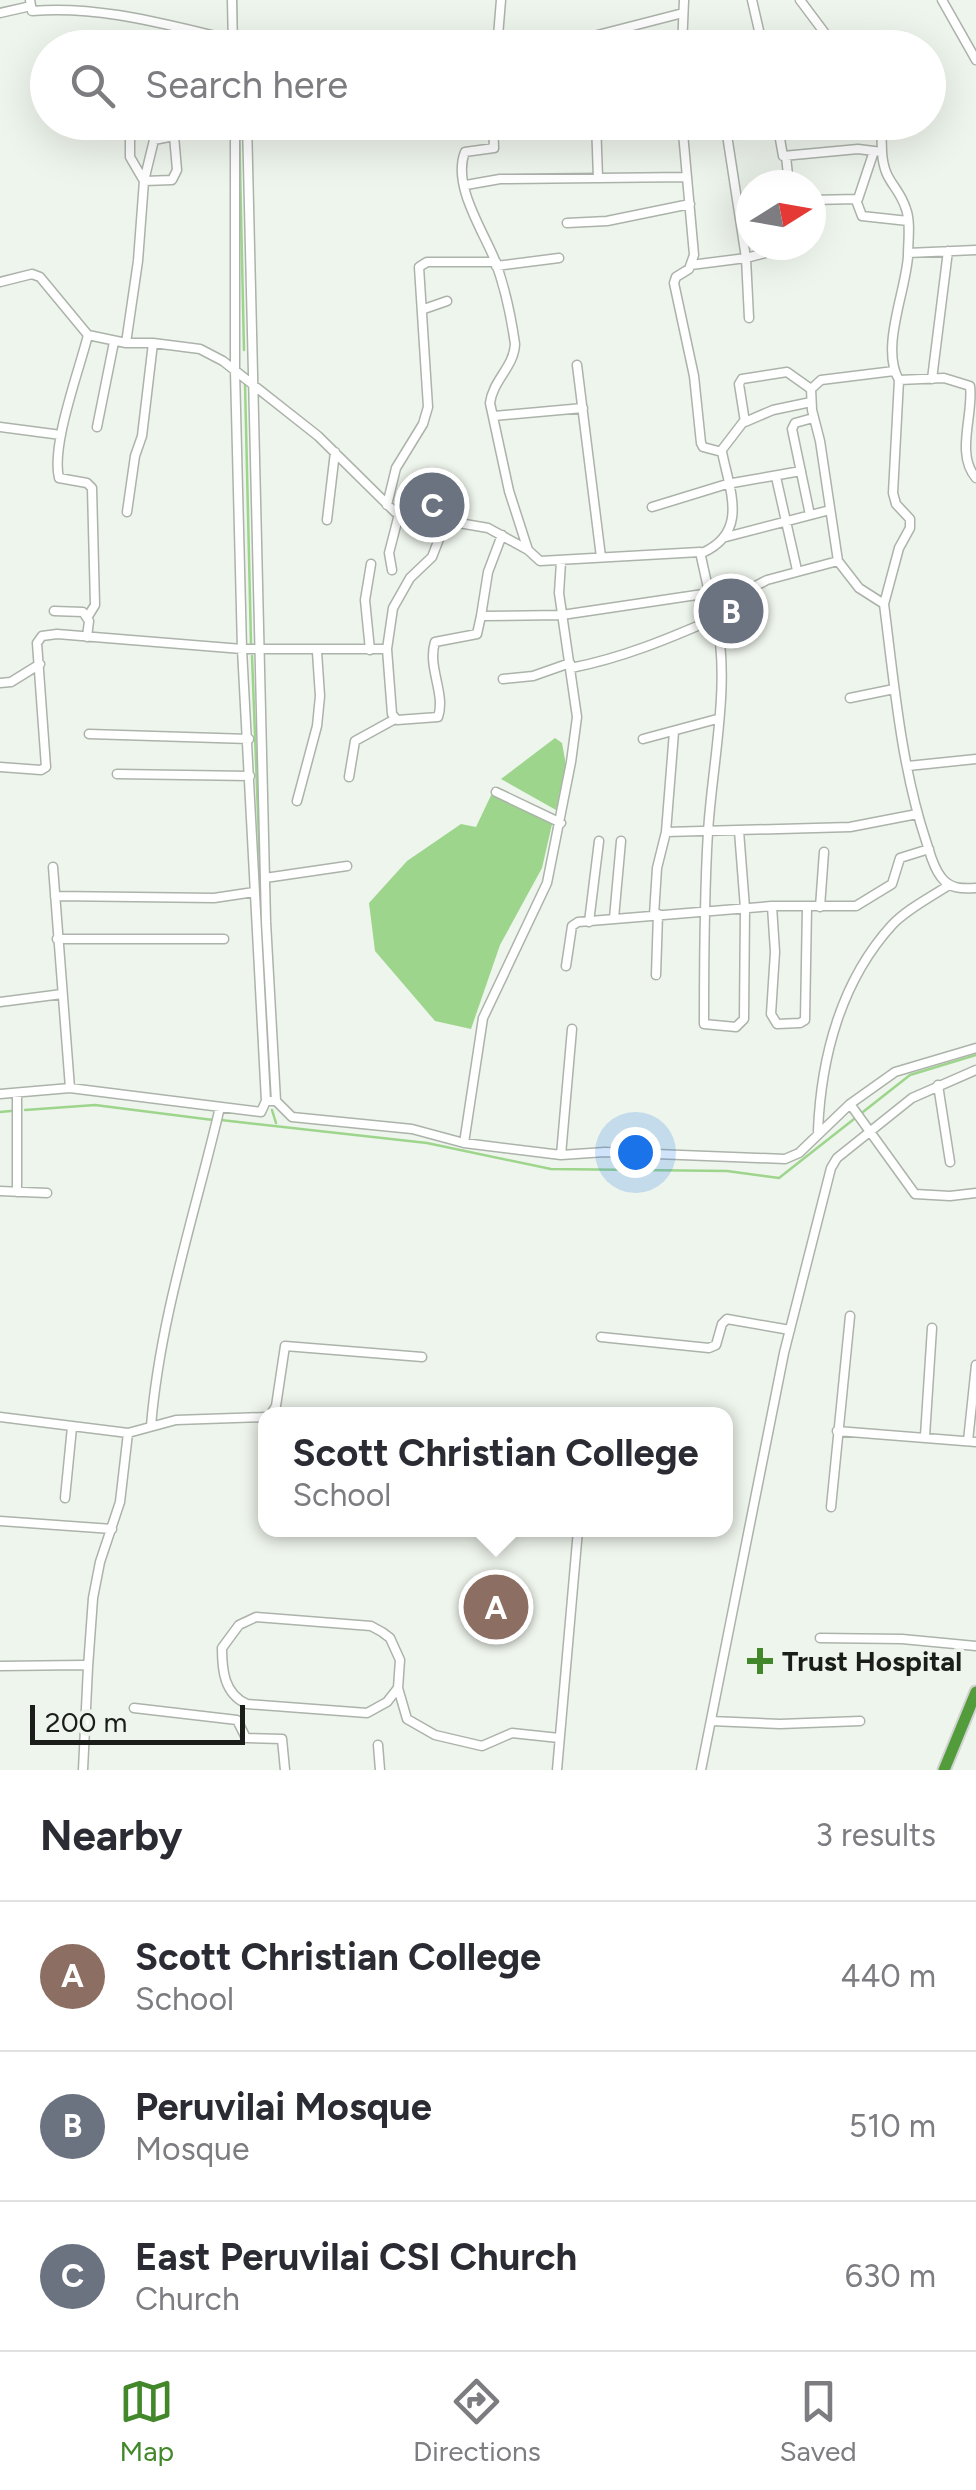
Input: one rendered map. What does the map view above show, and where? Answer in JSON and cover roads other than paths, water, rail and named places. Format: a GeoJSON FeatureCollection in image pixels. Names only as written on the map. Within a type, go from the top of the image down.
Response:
{"type":"FeatureCollection","features":[{"type":"Feature","properties":{"kind":"highway"},"geometry":{"type":"LineString","coordinates":[[944,1770],[974,1708],[976,1692]]}},
{"type":"Feature","properties":{"kind":"street"},"geometry":{"type":"LineString","coordinates":[[232,0],[233,30]]}},
{"type":"Feature","properties":{"kind":"street"},"geometry":{"type":"LineString","coordinates":[[498,30],[501,0]]}},
{"type":"Feature","properties":{"kind":"street"},"geometry":{"type":"LineString","coordinates":[[683,30],[684,0]]}},
{"type":"Feature","properties":{"kind":"street"},"geometry":{"type":"LineString","coordinates":[[752,0],[760,30]]}},
{"type":"Feature","properties":{"kind":"street"},"geometry":{"type":"LineString","coordinates":[[942,0],[976,60]]}},
{"type":"Feature","properties":{"kind":"street"},"geometry":{"type":"LineString","coordinates":[[805,2],[824,30]]}},
{"type":"Feature","properties":{"kind":"street"},"geometry":{"type":"LineString","coordinates":[[0,13],[30,3],[32,11],[95,12],[143,18],[185,30]]}},
{"type":"Feature","properties":{"kind":"street"},"geometry":{"type":"LineString","coordinates":[[617,30],[683,13]]}},
{"type":"Feature","properties":{"kind":"street"},"geometry":{"type":"LineString","coordinates":[[130,140],[130,158],[144,181]]}},
{"type":"Feature","properties":{"kind":"street"},"geometry":{"type":"LineString","coordinates":[[126,343],[144,181],[154,140]]}},
{"type":"Feature","properties":{"kind":"street"},"geometry":{"type":"LineString","coordinates":[[144,181],[172,180],[176,176],[174,140]]}},
{"type":"Feature","properties":{"kind":"street"},"geometry":{"type":"LineString","coordinates":[[235,140],[234,370],[242,649],[254,892],[271,1101],[292,1116],[412,1130],[464,1143],[561,1155],[606,1152],[785,1159],[799,1153],[818,1131],[895,1072],[976,1048]]}},
{"type":"Feature","properties":{"kind":"street"},"geometry":{"type":"LineString","coordinates":[[0,1094],[70,1088],[261,1112],[271,1101],[247,140]]}},
{"type":"Feature","properties":{"kind":"street"},"geometry":{"type":"LineString","coordinates":[[494,140],[494,148],[463,153],[472,215],[496,264],[516,350],[492,393],[509,491],[528,550]]}},
{"type":"Feature","properties":{"kind":"street"},"geometry":{"type":"LineString","coordinates":[[597,140],[598,178]]}},
{"type":"Feature","properties":{"kind":"street"},"geometry":{"type":"LineString","coordinates":[[684,140],[694,255],[691,265],[674,283],[694,376],[702,444],[721,451]]}},
{"type":"Feature","properties":{"kind":"street"},"geometry":{"type":"LineString","coordinates":[[728,140],[736,193]]}},
{"type":"Feature","properties":{"kind":"street"},"geometry":{"type":"LineString","coordinates":[[780,140],[781,153],[786,156],[878,152]]}},
{"type":"Feature","properties":{"kind":"street"},"geometry":{"type":"LineString","coordinates":[[879,140],[878,152],[856,200],[862,216],[908,221]]}},
{"type":"Feature","properties":{"kind":"street"},"geometry":{"type":"LineString","coordinates":[[878,152],[884,171],[907,210],[908,221],[908,253],[895,326],[893,493],[896,504],[910,518],[910,528],[899,548],[884,604],[894,689],[917,814],[935,868],[949,885],[976,888]]}},
{"type":"Feature","properties":{"kind":"street"},"geometry":{"type":"LineString","coordinates":[[786,156],[787,170]]}},
{"type":"Feature","properties":{"kind":"street"},"geometry":{"type":"LineString","coordinates":[[466,185],[500,179],[687,178]]}},
{"type":"Feature","properties":{"kind":"street"},"geometry":{"type":"LineString","coordinates":[[826,200],[856,200]]}},
{"type":"Feature","properties":{"kind":"street"},"geometry":{"type":"LineString","coordinates":[[567,223],[607,221],[690,204]]}},
{"type":"Feature","properties":{"kind":"street"},"geometry":{"type":"LineString","coordinates":[[908,253],[976,250]]}},
{"type":"Feature","properties":{"kind":"street"},"geometry":{"type":"LineString","coordinates":[[932,379],[948,251]]}},
{"type":"Feature","properties":{"kind":"street"},"geometry":{"type":"LineString","coordinates":[[387,505],[396,468],[423,424],[428,407],[424,308],[418,272],[421,264],[496,264],[559,258]]}},
{"type":"Feature","properties":{"kind":"street"},"geometry":{"type":"LineString","coordinates":[[691,265],[736,259]]}},
{"type":"Feature","properties":{"kind":"street"},"geometry":{"type":"LineString","coordinates":[[746,260],[749,318]]}},
{"type":"Feature","properties":{"kind":"street"},"geometry":{"type":"LineString","coordinates":[[0,282],[32,274],[40,277],[88,335],[114,342],[200,349],[234,370],[334,452],[400,514],[469,522],[502,535],[540,561],[702,553],[716,547],[726,537],[734,507],[721,451],[744,422],[811,402]]}},
{"type":"Feature","properties":{"kind":"street"},"geometry":{"type":"LineString","coordinates":[[424,308],[447,302]]}},
{"type":"Feature","properties":{"kind":"street"},"geometry":{"type":"LineString","coordinates":[[87,637],[87,618],[95,605],[92,488],[87,483],[59,478],[61,435],[88,335]]}},
{"type":"Feature","properties":{"kind":"street"},"geometry":{"type":"LineString","coordinates":[[96,427],[114,342]]}},
{"type":"Feature","properties":{"kind":"street"},"geometry":{"type":"LineString","coordinates":[[127,512],[142,436],[153,343]]}},
{"type":"Feature","properties":{"kind":"street"},"geometry":{"type":"LineString","coordinates":[[576,366],[602,556]]}},
{"type":"Feature","properties":{"kind":"street"},"geometry":{"type":"LineString","coordinates":[[744,422],[739,384],[742,380],[790,373],[811,389]]}},
{"type":"Feature","properties":{"kind":"street"},"geometry":{"type":"LineString","coordinates":[[884,604],[859,588],[838,560],[811,389],[820,380],[897,375],[955,380],[972,389],[967,454],[968,468],[976,478]]}},
{"type":"Feature","properties":{"kind":"street"},"geometry":{"type":"LineString","coordinates":[[494,416],[582,408]]}},
{"type":"Feature","properties":{"kind":"street"},"geometry":{"type":"LineString","coordinates":[[810,515],[792,429],[795,424],[814,418]]}},
{"type":"Feature","properties":{"kind":"street"},"geometry":{"type":"LineString","coordinates":[[0,427],[61,435]]}},
{"type":"Feature","properties":{"kind":"street"},"geometry":{"type":"LineString","coordinates":[[327,520],[334,452]]}},
{"type":"Feature","properties":{"kind":"street"},"geometry":{"type":"LineString","coordinates":[[652,507],[727,484],[801,471]]}},
{"type":"Feature","properties":{"kind":"street"},"geometry":{"type":"LineString","coordinates":[[776,477],[797,570]]}},
{"type":"Feature","properties":{"kind":"street"},"geometry":{"type":"LineString","coordinates":[[726,537],[830,510]]}},
{"type":"Feature","properties":{"kind":"street"},"geometry":{"type":"LineString","coordinates":[[392,570],[388,553],[400,514]]}},
{"type":"Feature","properties":{"kind":"street"},"geometry":{"type":"LineString","coordinates":[[395,719],[387,650],[397,600],[410,578],[432,558],[446,521]]}},
{"type":"Feature","properties":{"kind":"street"},"geometry":{"type":"LineString","coordinates":[[349,777],[356,741],[395,719],[438,717],[432,656],[435,642],[477,634],[488,572],[502,535]]}},
{"type":"Feature","properties":{"kind":"street"},"geometry":{"type":"LineString","coordinates":[[702,553],[720,637],[718,719],[708,832],[704,1024],[736,1027],[744,1019],[745,908],[739,830]]}},
{"type":"Feature","properties":{"kind":"street"},"geometry":{"type":"LineString","coordinates":[[715,606],[767,580],[838,560]]}},
{"type":"Feature","properties":{"kind":"street"},"geometry":{"type":"LineString","coordinates":[[464,1143],[484,1018],[547,883],[561,823],[577,717],[562,615],[562,562]]}},
{"type":"Feature","properties":{"kind":"street"},"geometry":{"type":"LineString","coordinates":[[370,650],[365,600],[372,564]]}},
{"type":"Feature","properties":{"kind":"street"},"geometry":{"type":"LineString","coordinates":[[481,616],[562,615],[710,593]]}},
{"type":"Feature","properties":{"kind":"street"},"geometry":{"type":"LineString","coordinates":[[54,610],[83,612],[87,618]]}},
{"type":"Feature","properties":{"kind":"street"},"geometry":{"type":"LineString","coordinates":[[503,679],[533,676],[644,649],[716,618]]}},
{"type":"Feature","properties":{"kind":"street"},"geometry":{"type":"LineString","coordinates":[[0,767],[46,767],[37,643],[42,636],[259,650],[387,650]]}},
{"type":"Feature","properties":{"kind":"street"},"geometry":{"type":"LineString","coordinates":[[298,801],[317,726],[317,652]]}},
{"type":"Feature","properties":{"kind":"street"},"geometry":{"type":"LineString","coordinates":[[0,683],[11,682],[40,664]]}},
{"type":"Feature","properties":{"kind":"street"},"geometry":{"type":"LineString","coordinates":[[850,698],[894,689]]}},
{"type":"Feature","properties":{"kind":"street"},"geometry":{"type":"LineString","coordinates":[[643,739],[718,719]]}},
{"type":"Feature","properties":{"kind":"street"},"geometry":{"type":"LineString","coordinates":[[656,975],[657,868],[666,832],[674,732]]}},
{"type":"Feature","properties":{"kind":"street"},"geometry":{"type":"LineString","coordinates":[[89,734],[249,739]]}},
{"type":"Feature","properties":{"kind":"street"},"geometry":{"type":"LineString","coordinates":[[908,766],[976,759]]}},
{"type":"Feature","properties":{"kind":"street"},"geometry":{"type":"LineString","coordinates":[[117,774],[250,776]]}},
{"type":"Feature","properties":{"kind":"street"},"geometry":{"type":"LineString","coordinates":[[496,792],[561,823]]}},
{"type":"Feature","properties":{"kind":"street"},"geometry":{"type":"LineString","coordinates":[[666,832],[850,826],[917,814]]}},
{"type":"Feature","properties":{"kind":"street"},"geometry":{"type":"LineString","coordinates":[[589,922],[599,841]]}},
{"type":"Feature","properties":{"kind":"street"},"geometry":{"type":"LineString","coordinates":[[614,918],[621,841]]}},
{"type":"Feature","properties":{"kind":"street"},"geometry":{"type":"LineString","coordinates":[[566,966],[572,926],[614,918],[864,903],[892,884],[897,860],[929,849]]}},
{"type":"Feature","properties":{"kind":"street"},"geometry":{"type":"LineString","coordinates":[[820,907],[824,852]]}},
{"type":"Feature","properties":{"kind":"street"},"geometry":{"type":"LineString","coordinates":[[265,878],[347,866]]}},
{"type":"Feature","properties":{"kind":"street"},"geometry":{"type":"LineString","coordinates":[[54,867],[70,1088]]}},
{"type":"Feature","properties":{"kind":"street"},"geometry":{"type":"LineString","coordinates":[[818,1131],[820,1089],[841,1007],[854,977],[895,922],[949,885]]}},
{"type":"Feature","properties":{"kind":"street"},"geometry":{"type":"LineString","coordinates":[[55,896],[214,898],[254,892]]}},
{"type":"Feature","properties":{"kind":"street"},"geometry":{"type":"LineString","coordinates":[[772,906],[775,952],[771,1014],[777,1024],[805,1020],[807,907]]}},
{"type":"Feature","properties":{"kind":"street"},"geometry":{"type":"LineString","coordinates":[[57,939],[224,939]]}},
{"type":"Feature","properties":{"kind":"street"},"geometry":{"type":"LineString","coordinates":[[0,1002],[62,994]]}},
{"type":"Feature","properties":{"kind":"street"},"geometry":{"type":"LineString","coordinates":[[561,1155],[572,1029]]}},
{"type":"Feature","properties":{"kind":"street"},"geometry":{"type":"LineString","coordinates":[[701,1770],[790,1330],[831,1168],[837,1158],[912,1098],[976,1070]]}},
{"type":"Feature","properties":{"kind":"street"},"geometry":{"type":"LineString","coordinates":[[938,1085],[950,1162]]}},
{"type":"Feature","properties":{"kind":"street"},"geometry":{"type":"LineString","coordinates":[[17,1093],[17,1192]]}},
{"type":"Feature","properties":{"kind":"street"},"geometry":{"type":"LineString","coordinates":[[150,1426],[168,1303],[220,1107]]}},
{"type":"Feature","properties":{"kind":"street"},"geometry":{"type":"LineString","coordinates":[[852,1108],[915,1194],[976,1193]]}},
{"type":"Feature","properties":{"kind":"street"},"geometry":{"type":"LineString","coordinates":[[0,1192],[47,1193]]}},
{"type":"Feature","properties":{"kind":"street"},"geometry":{"type":"LineString","coordinates":[[831,1506],[850,1316]]}},
{"type":"Feature","properties":{"kind":"street"},"geometry":{"type":"LineString","coordinates":[[601,1337],[709,1348],[716,1345],[727,1320],[790,1330]]}},
{"type":"Feature","properties":{"kind":"street"},"geometry":{"type":"LineString","coordinates":[[925,1436],[932,1328]]}},
{"type":"Feature","properties":{"kind":"street"},"geometry":{"type":"LineString","coordinates":[[275,1407],[284,1346],[422,1357]]}},
{"type":"Feature","properties":{"kind":"street"},"geometry":{"type":"LineString","coordinates":[[837,1431],[972,1441],[976,1365]]}},
{"type":"Feature","properties":{"kind":"street"},"geometry":{"type":"LineString","coordinates":[[0,1417],[128,1433],[176,1420],[258,1416]]}},
{"type":"Feature","properties":{"kind":"street"},"geometry":{"type":"LineString","coordinates":[[65,1498],[72,1426]]}},
{"type":"Feature","properties":{"kind":"street"},"geometry":{"type":"LineString","coordinates":[[83,1770],[93,1598],[100,1562],[120,1502],[128,1433]]}},
{"type":"Feature","properties":{"kind":"street"},"geometry":{"type":"LineString","coordinates":[[0,1521],[112,1529]]}},
{"type":"Feature","properties":{"kind":"street"},"geometry":{"type":"LineString","coordinates":[[557,1770],[577,1537]]}},
{"type":"Feature","properties":{"kind":"street"},"geometry":{"type":"LineString","coordinates":[[398,1688],[387,1702],[367,1713],[247,1704],[239,1701],[223,1678],[222,1648],[240,1625],[256,1617],[371,1626],[390,1638],[400,1660],[398,1688],[406,1719],[435,1736],[482,1746],[512,1733],[559,1738]]}},
{"type":"Feature","properties":{"kind":"street"},"geometry":{"type":"LineString","coordinates":[[820,1638],[976,1646]]}},
{"type":"Feature","properties":{"kind":"street"},"geometry":{"type":"LineString","coordinates":[[0,1666],[88,1667]]}},
{"type":"Feature","properties":{"kind":"street"},"geometry":{"type":"LineString","coordinates":[[134,1708],[237,1720],[246,1738],[282,1739],[286,1770]]}},
{"type":"Feature","properties":{"kind":"street"},"geometry":{"type":"LineString","coordinates":[[711,1721],[860,1721]]}},
{"type":"Feature","properties":{"kind":"street"},"geometry":{"type":"LineString","coordinates":[[378,1745],[380,1770]]}},
{"type":"Feature","properties":{"kind":"waterway"},"geometry":{"type":"LineString","coordinates":[[236,0],[237,30]]}},
{"type":"Feature","properties":{"kind":"waterway"},"geometry":{"type":"LineString","coordinates":[[239,140],[244,350]]}},
{"type":"Feature","properties":{"kind":"waterway"},"geometry":{"type":"LineString","coordinates":[[245,383],[251,644]]}},
{"type":"Feature","properties":{"kind":"waterway"},"geometry":{"type":"LineString","coordinates":[[252,656],[262,920]]}},
{"type":"Feature","properties":{"kind":"waterway"},"geometry":{"type":"LineString","coordinates":[[263,943],[272,1097]]}},
{"type":"Feature","properties":{"kind":"waterway"},"geometry":{"type":"LineString","coordinates":[[221,1120],[427,1143],[551,1169],[727,1171],[779,1178],[910,1075],[976,1055]]}},
{"type":"Feature","properties":{"kind":"waterway"},"geometry":{"type":"LineString","coordinates":[[25,1110],[95,1105],[213,1120]]}},
{"type":"Feature","properties":{"kind":"waterway"},"geometry":{"type":"LineString","coordinates":[[272,1110],[276,1123]]}},
{"type":"Feature","properties":{"kind":"waterway"},"geometry":{"type":"LineString","coordinates":[[0,1112],[11,1111]]}},
{"type":"Feature","properties":{"kind":"place","name":"East Peruvilai CSI Church"},"geometry":{"type":"Point","coordinates":[432,505]}},
{"type":"Feature","properties":{"kind":"place","name":"Peruvilai Mosque"},"geometry":{"type":"Point","coordinates":[731,611]}},
{"type":"Feature","properties":{"kind":"place","name":"Scott Christian College"},"geometry":{"type":"Point","coordinates":[496,1607]}},
{"type":"Feature","properties":{"kind":"place","name":"Trust Hospital"},"geometry":{"type":"Point","coordinates":[760,1661]}}]}
